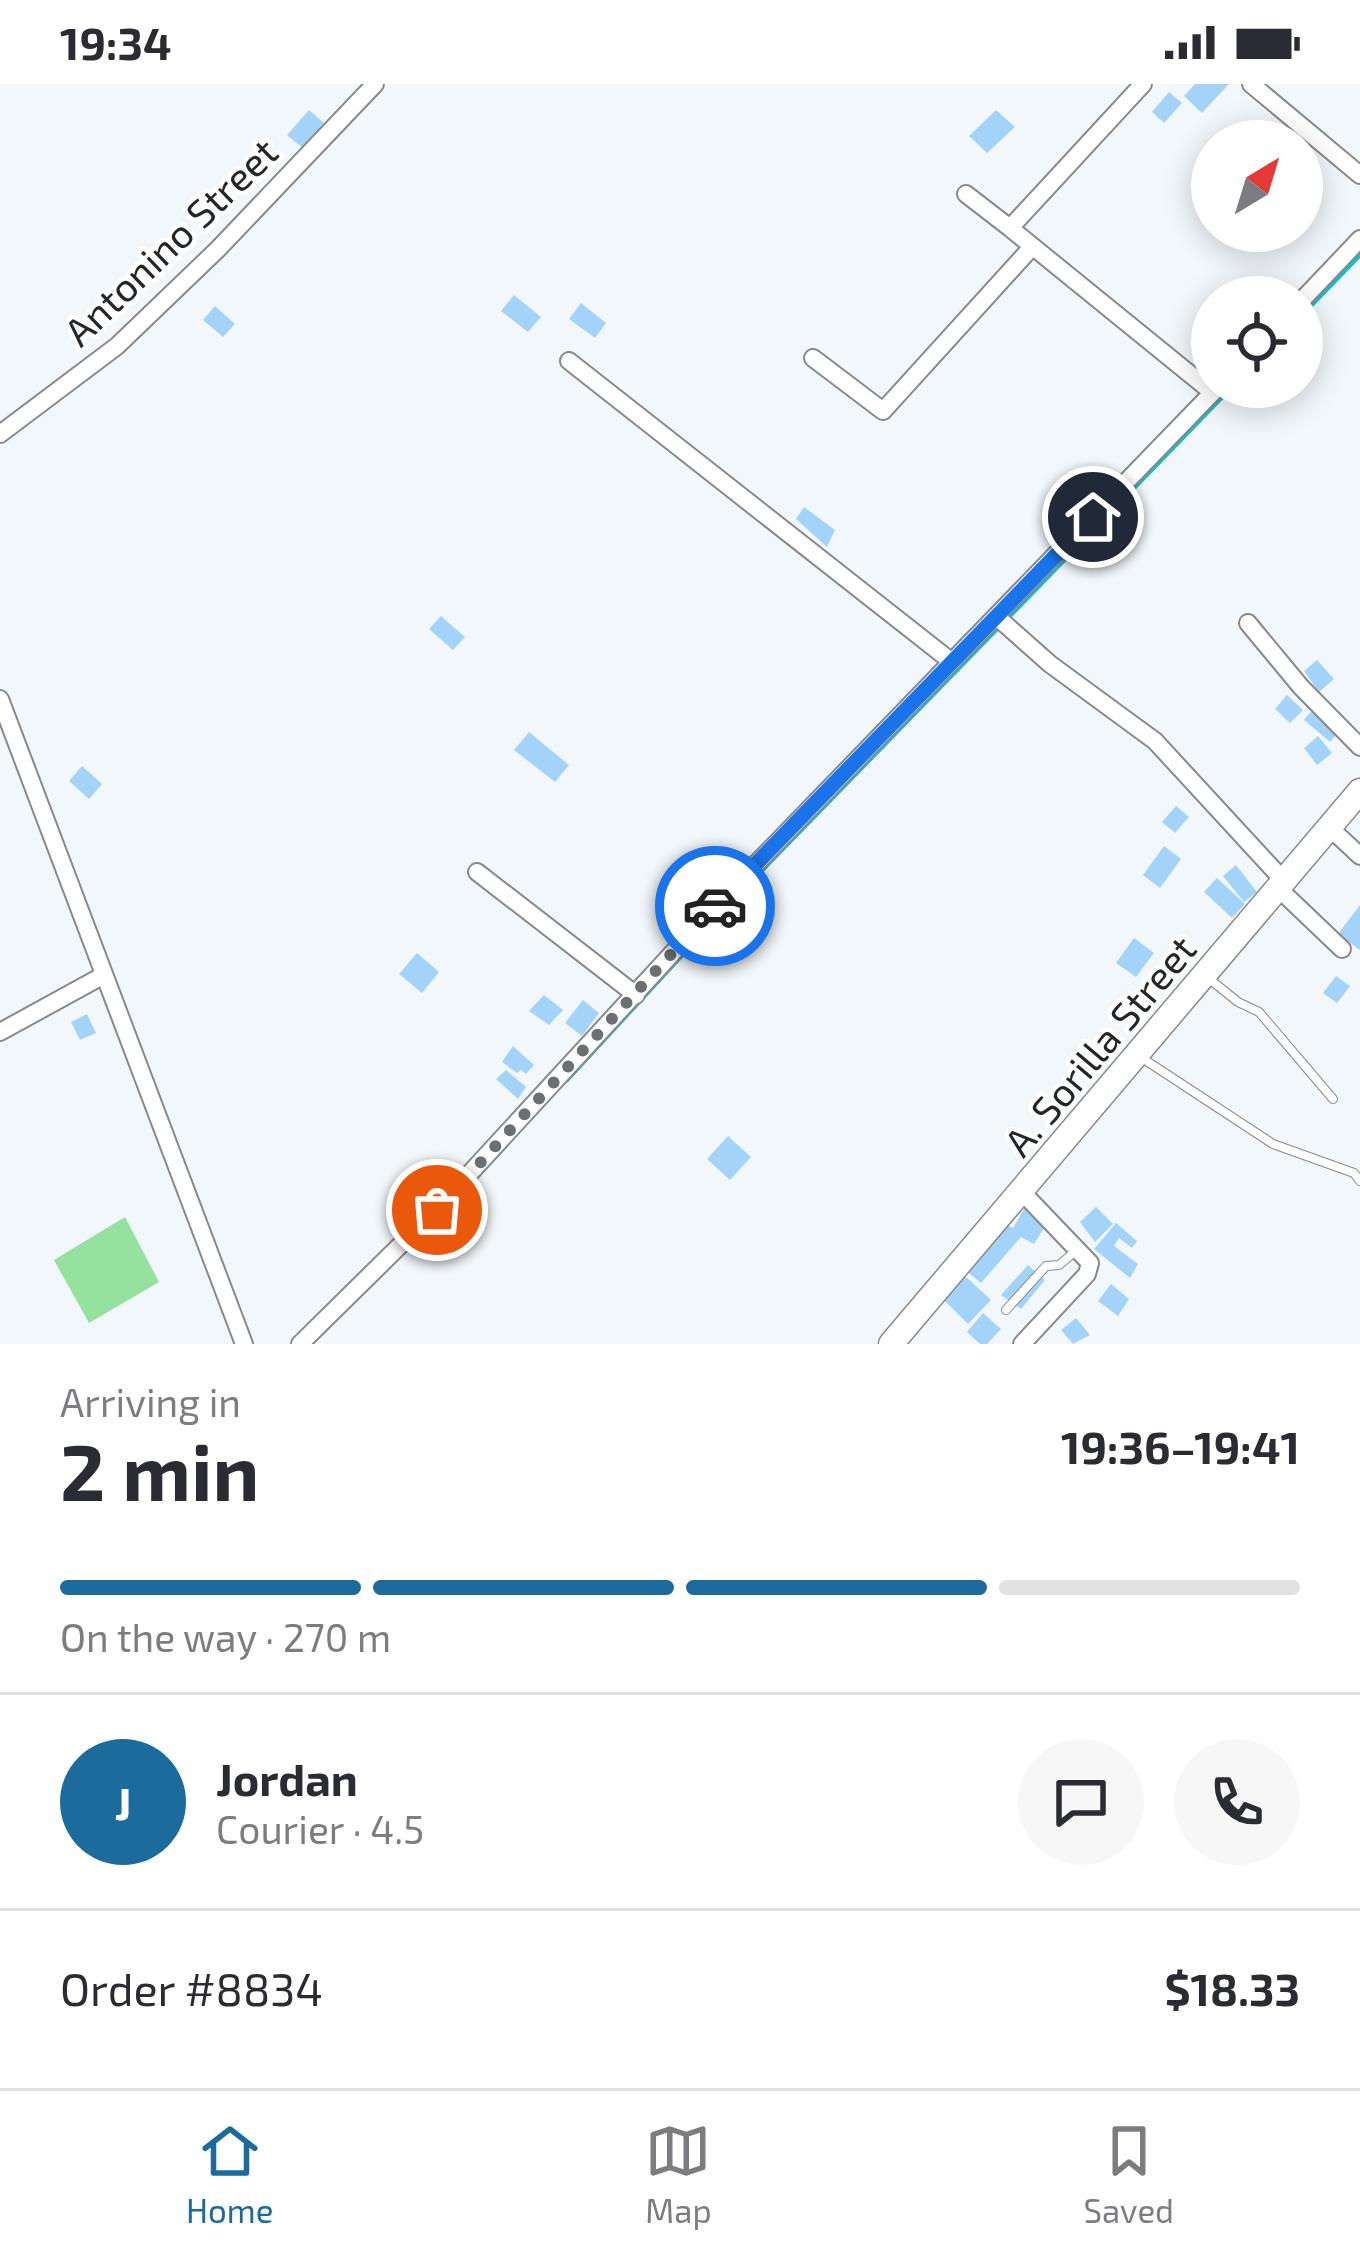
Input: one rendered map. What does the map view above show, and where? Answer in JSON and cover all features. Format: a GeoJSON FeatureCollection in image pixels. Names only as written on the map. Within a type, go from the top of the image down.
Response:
{"type":"FeatureCollection","features":[{"type":"Feature","properties":{"kind":"street","name":"Antonino Street"},"geometry":{"type":"LineString","coordinates":[[0,434],[130,334],[375,84]]}},
{"type":"Feature","properties":{"kind":"street"},"geometry":{"type":"LineString","coordinates":[[1010,228],[1143,84]]}},
{"type":"Feature","properties":{"kind":"street"},"geometry":{"type":"LineString","coordinates":[[1251,84],[1360,175]]}},
{"type":"Feature","properties":{"kind":"street"},"geometry":{"type":"LineString","coordinates":[[966,194],[1191,371]]}},
{"type":"Feature","properties":{"kind":"street"},"geometry":{"type":"LineString","coordinates":[[1323,278],[1360,239]]}},
{"type":"Feature","properties":{"kind":"street"},"geometry":{"type":"LineString","coordinates":[[813,358],[883,411],[1032,247]]}},
{"type":"Feature","properties":{"kind":"street"},"geometry":{"type":"LineString","coordinates":[[569,361],[952,662]]}},
{"type":"Feature","properties":{"kind":"street"},"geometry":{"type":"LineString","coordinates":[[300,1344],[437,1210],[725,896],[1198,408]]}},
{"type":"Feature","properties":{"kind":"street"},"geometry":{"type":"LineString","coordinates":[[997,616],[1050,664],[1155,741],[1342,949]]}},
{"type":"Feature","properties":{"kind":"street"},"geometry":{"type":"LineString","coordinates":[[1248,622],[1301,687],[1360,747]]}},
{"type":"Feature","properties":{"kind":"street"},"geometry":{"type":"LineString","coordinates":[[0,699],[244,1344]]}},
{"type":"Feature","properties":{"kind":"street","name":"A. Sorilla Street"},"geometry":{"type":"LineString","coordinates":[[891,1344],[1360,791]]}},
{"type":"Feature","properties":{"kind":"street"},"geometry":{"type":"LineString","coordinates":[[1329,827],[1360,856]]}},
{"type":"Feature","properties":{"kind":"street"},"geometry":{"type":"LineString","coordinates":[[477,872],[636,994]]}},
{"type":"Feature","properties":{"kind":"street"},"geometry":{"type":"LineString","coordinates":[[0,1032],[104,975]]}},
{"type":"Feature","properties":{"kind":"street"},"geometry":{"type":"LineString","coordinates":[[1022,1192],[1090,1263],[1088,1274],[1022,1344]]}},
{"type":"Feature","properties":{"kind":"lane"},"geometry":{"type":"LineString","coordinates":[[1206,976],[1259,1012],[1333,1099]]}},
{"type":"Feature","properties":{"kind":"lane"},"geometry":{"type":"LineString","coordinates":[[1138,1055],[1273,1144],[1354,1173],[1360,1181]]}},
{"type":"Feature","properties":{"kind":"lane"},"geometry":{"type":"LineString","coordinates":[[1006,1310],[1046,1267],[1059,1265],[1078,1249]]}},
{"type":"Feature","properties":{"kind":"green space"},"geometry":{"type":"Polygon","coordinates":[[[125,1217],[159,1282],[89,1323],[54,1260],[125,1217]]]}},
{"type":"Feature","properties":{"kind":"building"},"geometry":{"type":"Polygon","coordinates":[[[1195,84],[1229,84],[1202,113],[1184,96],[1195,84]]]}},
{"type":"Feature","properties":{"kind":"building"},"geometry":{"type":"Polygon","coordinates":[[[1169,92],[1182,103],[1164,123],[1152,112],[1169,92]]]}},
{"type":"Feature","properties":{"kind":"building"},"geometry":{"type":"Polygon","coordinates":[[[309,110],[326,125],[305,150],[287,135],[309,110]]]}},
{"type":"Feature","properties":{"kind":"building"},"geometry":{"type":"Polygon","coordinates":[[[996,110],[1015,127],[987,153],[969,136],[996,110]]]}},
{"type":"Feature","properties":{"kind":"building"},"geometry":{"type":"Polygon","coordinates":[[[514,295],[541,317],[528,332],[501,311],[514,295]]]}},
{"type":"Feature","properties":{"kind":"building"},"geometry":{"type":"Polygon","coordinates":[[[581,303],[606,323],[595,338],[569,319],[581,303]]]}},
{"type":"Feature","properties":{"kind":"building"},"geometry":{"type":"Polygon","coordinates":[[[215,306],[235,324],[223,337],[203,320],[215,306]]]}},
{"type":"Feature","properties":{"kind":"building"},"geometry":{"type":"Polygon","coordinates":[[[804,507],[835,530],[827,547],[796,519],[804,507]]]}},
{"type":"Feature","properties":{"kind":"building"},"geometry":{"type":"Polygon","coordinates":[[[441,616],[465,637],[453,650],[429,629],[441,616]]]}},
{"type":"Feature","properties":{"kind":"building"},"geometry":{"type":"Polygon","coordinates":[[[1317,660],[1334,679],[1319,692],[1304,671],[1317,660]]]}},
{"type":"Feature","properties":{"kind":"building"},"geometry":{"type":"Polygon","coordinates":[[[1287,695],[1303,710],[1290,723],[1275,709],[1287,695]]]}},
{"type":"Feature","properties":{"kind":"building"},"geometry":{"type":"Polygon","coordinates":[[[1313,709],[1339,732],[1330,742],[1304,720],[1313,709]]]}},
{"type":"Feature","properties":{"kind":"building"},"geometry":{"type":"Polygon","coordinates":[[[529,732],[569,765],[555,782],[514,750],[529,732]]]}},
{"type":"Feature","properties":{"kind":"building"},"geometry":{"type":"Polygon","coordinates":[[[1318,736],[1332,753],[1317,765],[1304,748],[1318,736]]]}},
{"type":"Feature","properties":{"kind":"building"},"geometry":{"type":"Polygon","coordinates":[[[82,766],[102,784],[89,799],[69,781],[82,766]]]}},
{"type":"Feature","properties":{"kind":"building"},"geometry":{"type":"Polygon","coordinates":[[[1176,806],[1189,817],[1175,833],[1162,822],[1176,806]]]}},
{"type":"Feature","properties":{"kind":"building"},"geometry":{"type":"Polygon","coordinates":[[[1164,846],[1181,859],[1160,888],[1143,875],[1164,846]]]}},
{"type":"Feature","properties":{"kind":"building"},"geometry":{"type":"Polygon","coordinates":[[[1236,865],[1257,892],[1244,902],[1223,876],[1236,865]]]}},
{"type":"Feature","properties":{"kind":"building"},"geometry":{"type":"Polygon","coordinates":[[[1217,878],[1245,904],[1232,918],[1204,892],[1217,878]]]}},
{"type":"Feature","properties":{"kind":"building"},"geometry":{"type":"Polygon","coordinates":[[[1360,905],[1360,950],[1338,934],[1360,905]]]}},
{"type":"Feature","properties":{"kind":"building"},"geometry":{"type":"Polygon","coordinates":[[[1134,938],[1154,953],[1136,977],[1116,963],[1134,938]]]}},
{"type":"Feature","properties":{"kind":"building"},"geometry":{"type":"Polygon","coordinates":[[[417,953],[439,972],[422,993],[399,974],[417,953]]]}},
{"type":"Feature","properties":{"kind":"building"},"geometry":{"type":"Polygon","coordinates":[[[1336,976],[1350,986],[1337,1003],[1323,993],[1336,976]]]}},
{"type":"Feature","properties":{"kind":"building"},"geometry":{"type":"Polygon","coordinates":[[[544,995],[563,1010],[549,1025],[529,1011],[544,995]]]}},
{"type":"Feature","properties":{"kind":"building"},"geometry":{"type":"Polygon","coordinates":[[[583,1000],[599,1013],[582,1036],[565,1023],[583,1000]]]}},
{"type":"Feature","properties":{"kind":"building"},"geometry":{"type":"Polygon","coordinates":[[[87,1014],[96,1033],[80,1040],[71,1022],[87,1014]]]}},
{"type":"Feature","properties":{"kind":"building"},"geometry":{"type":"Polygon","coordinates":[[[513,1046],[534,1065],[526,1074],[502,1062],[513,1046]]]}},
{"type":"Feature","properties":{"kind":"building"},"geometry":{"type":"Polygon","coordinates":[[[506,1070],[526,1087],[518,1099],[496,1079],[506,1070]]]}},
{"type":"Feature","properties":{"kind":"building"},"geometry":{"type":"Polygon","coordinates":[[[728,1136],[751,1157],[730,1180],[707,1159],[728,1136]]]}},
{"type":"Feature","properties":{"kind":"building"},"geometry":{"type":"Polygon","coordinates":[[[1096,1207],[1113,1224],[1095,1242],[1080,1222],[1096,1207]]]}},
{"type":"Feature","properties":{"kind":"building"},"geometry":{"type":"Polygon","coordinates":[[[1024,1209],[1047,1223],[1034,1244],[1021,1237],[981,1283],[965,1270],[1006,1224],[1013,1228],[1024,1209]]]}},
{"type":"Feature","properties":{"kind":"building"},"geometry":{"type":"Polygon","coordinates":[[[1116,1223],[1137,1241],[1132,1248],[1119,1238],[1114,1246],[1138,1264],[1130,1278],[1094,1249],[1116,1223]]]}},
{"type":"Feature","properties":{"kind":"building"},"geometry":{"type":"Polygon","coordinates":[[[1028,1265],[1045,1280],[1021,1309],[1001,1295],[1028,1265]]]}},
{"type":"Feature","properties":{"kind":"building"},"geometry":{"type":"Polygon","coordinates":[[[965,1276],[991,1300],[968,1324],[943,1299],[965,1276]]]}},
{"type":"Feature","properties":{"kind":"building"},"geometry":{"type":"Polygon","coordinates":[[[1111,1284],[1129,1299],[1118,1316],[1098,1301],[1111,1284]]]}},
{"type":"Feature","properties":{"kind":"building"},"geometry":{"type":"Polygon","coordinates":[[[983,1313],[1001,1329],[987,1344],[980,1344],[967,1332],[983,1313]]]}},
{"type":"Feature","properties":{"kind":"building"},"geometry":{"type":"Polygon","coordinates":[[[1076,1318],[1090,1335],[1073,1344],[1061,1330],[1076,1318]]]}},
{"type":"Feature","properties":{"kind":"waterway"},"geometry":{"type":"LineString","coordinates":[[1323,293],[1360,255]]}},
{"type":"Feature","properties":{"kind":"waterway"},"geometry":{"type":"LineString","coordinates":[[1006,620],[1212,408]]}},
{"type":"Feature","properties":{"kind":"waterway"},"geometry":{"type":"LineString","coordinates":[[567,1080],[733,900],[998,628]]}},
{"type":"Feature","properties":{"kind":"way so far"},"geometry":{"type":"LineString","coordinates":[[437,1210],[715,906]]}},
{"type":"Feature","properties":{"kind":"route"},"geometry":{"type":"LineString","coordinates":[[715,906],[1093,517]]}}]}
